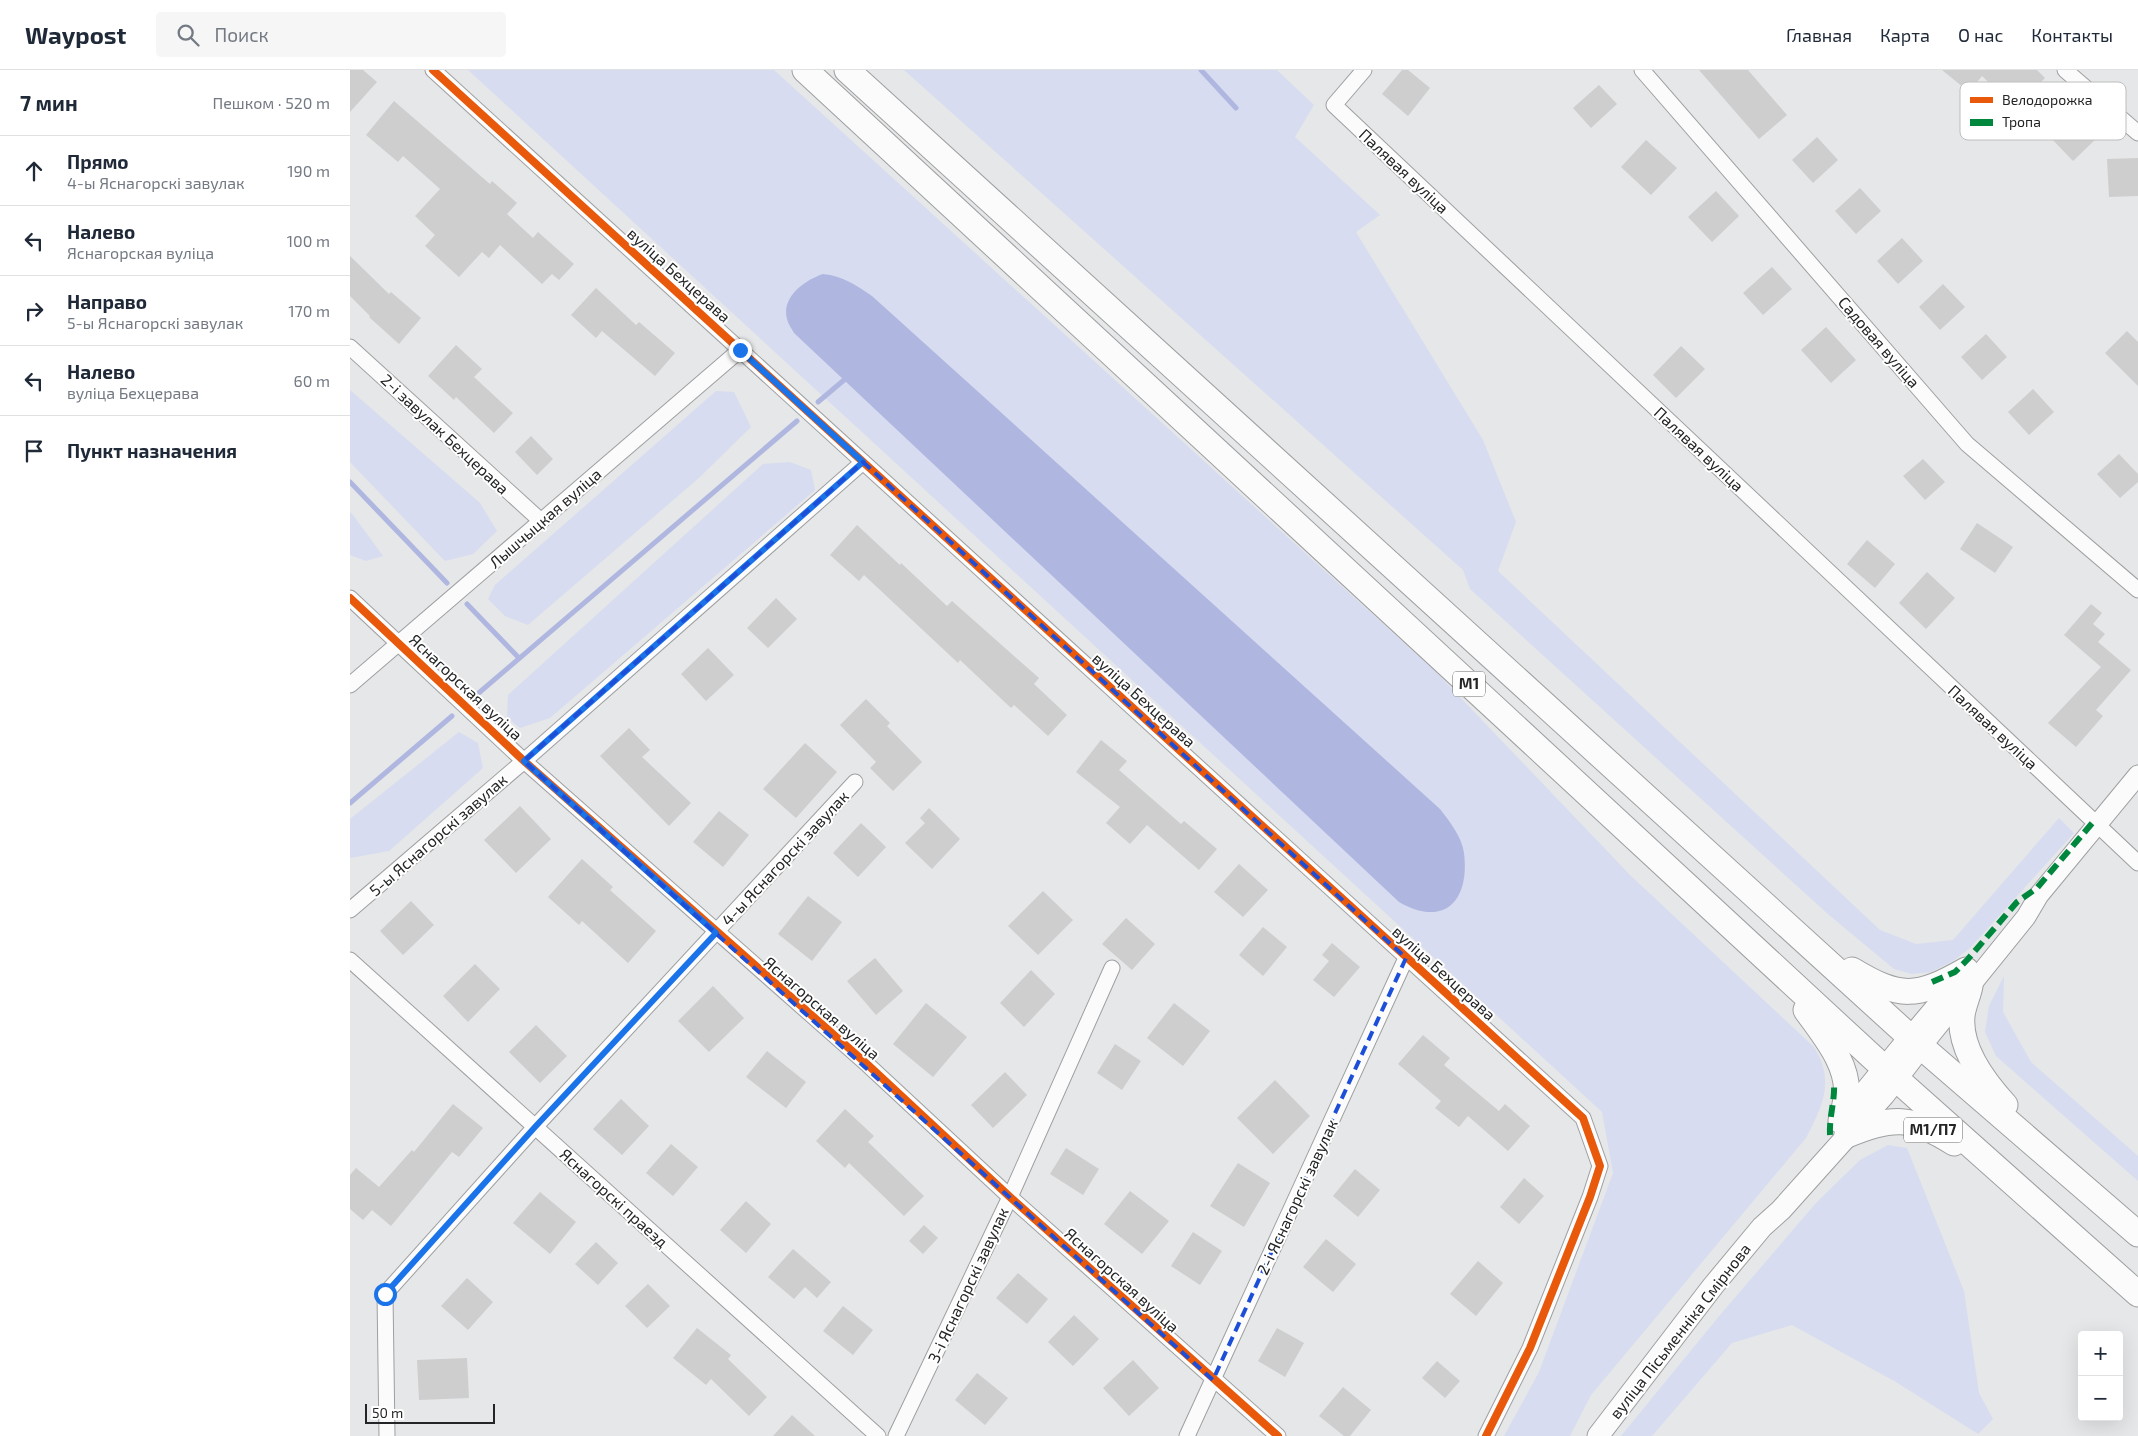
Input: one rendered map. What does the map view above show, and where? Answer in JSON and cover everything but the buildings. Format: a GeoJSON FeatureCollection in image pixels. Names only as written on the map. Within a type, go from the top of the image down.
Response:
{"type":"FeatureCollection","features":[{"type":"Feature","properties":{"kind":"highway","name":"М1"},"geometry":{"type":"LineString","coordinates":[[805,70],[1890,1073],[2138,1294]]}},
{"type":"Feature","properties":{"kind":"highway","name":"М1"},"geometry":{"type":"LineString","coordinates":[[847,70],[1807,944],[1916,1042],[2138,1234]]}},
{"type":"Feature","properties":{"kind":"highway"},"geometry":{"type":"LineString","coordinates":[[1807,944],[1879,987],[1900,993],[1922,990],[1968,978],[1962,1016],[1965,1042],[1975,1064],[1994,1092],[2058,1165]]}},
{"type":"Feature","properties":{"kind":"highway","name":"М1/П7"},"geometry":{"type":"LineString","coordinates":[[1779,971],[1830,1044],[1844,1072],[1847,1096],[1844,1128],[1896,1120],[1930,1128],[2008,1179]]}},
{"type":"Feature","properties":{"kind":"main road","name":"вуліца Пісьменніка Смірнова"},"geometry":{"type":"LineString","coordinates":[[1598,1436],[1713,1286],[1762,1227],[1773,1204],[1844,1128],[1916,1042]]}},
{"type":"Feature","properties":{"kind":"street","name":"вуліца Бехцерава"},"geometry":{"type":"LineString","coordinates":[[433,70],[1583,1118],[1600,1166],[1530,1348],[1486,1436]]}},
{"type":"Feature","properties":{"kind":"street","name":"Палявая вуліца"},"geometry":{"type":"LineString","coordinates":[[1364,70],[1334,105],[2097,825]]}},
{"type":"Feature","properties":{"kind":"street","name":"Садовая вуліца"},"geometry":{"type":"LineString","coordinates":[[1642,70],[1967,444],[2138,590]]}},
{"type":"Feature","properties":{"kind":"street"},"geometry":{"type":"LineString","coordinates":[[2066,70],[2080,82]]}},
{"type":"Feature","properties":{"kind":"street"},"geometry":{"type":"LineString","coordinates":[[2126,122],[2138,133]]}},
{"type":"Feature","properties":{"kind":"street","name":"2-і завулак Бехцерава"},"geometry":{"type":"LineString","coordinates":[[350,347],[540,521]]}},
{"type":"Feature","properties":{"kind":"street","name":"Лышчыцкая вуліца"},"geometry":{"type":"LineString","coordinates":[[350,685],[740,350]]}},
{"type":"Feature","properties":{"kind":"street","name":"5-ы Яснагорскі завулак"},"geometry":{"type":"LineString","coordinates":[[350,910],[524,761],[863,462]]}},
{"type":"Feature","properties":{"kind":"street","name":"Яснагорская вуліца"},"geometry":{"type":"LineString","coordinates":[[350,598],[524,761],[868,1066],[1010,1197],[1278,1436]]}},
{"type":"Feature","properties":{"kind":"street"},"geometry":{"type":"LineString","coordinates":[[1916,1042],[1968,978],[2017,911],[2039,895],[2138,775]]}},
{"type":"Feature","properties":{"kind":"street","name":"4-ы Яснагорскі завулак"},"geometry":{"type":"LineString","coordinates":[[387,1436],[385,1294],[535,1127],[855,782]]}},
{"type":"Feature","properties":{"kind":"street"},"geometry":{"type":"LineString","coordinates":[[2097,825],[2138,862]]}},
{"type":"Feature","properties":{"kind":"street","name":"2-і Яснагорскі завулак"},"geometry":{"type":"LineString","coordinates":[[1187,1436],[1406,958]]}},
{"type":"Feature","properties":{"kind":"street","name":"Яснагорскі праезд"},"geometry":{"type":"LineString","coordinates":[[350,960],[878,1436]]}},
{"type":"Feature","properties":{"kind":"street","name":"3-і Яснагорскі завулак"},"geometry":{"type":"LineString","coordinates":[[896,1436],[1010,1197],[1112,968]]}},
{"type":"Feature","properties":{"kind":"highlighted area"},"geometry":{"type":"Polygon","coordinates":[[[863,462],[1406,958],[1213,1380],[524,761],[863,462]]]}},
{"type":"Feature","properties":{"kind":"shaded area"},"geometry":{"type":"Polygon","coordinates":[[[468,70],[774,70],[1436,672],[1630,875],[1814,1047],[1824,1071],[1825,1082],[1822,1104],[1806,1138],[1591,1395],[1570,1436],[1504,1436],[1539,1372],[1613,1173],[1602,1112],[468,70]]]}},
{"type":"Feature","properties":{"kind":"shaded area"},"geometry":{"type":"Polygon","coordinates":[[[904,70],[1277,70],[1314,105],[1295,137],[1380,215],[1356,232],[1483,440],[1516,522],[1498,571],[1880,930],[1916,944],[1953,940],[2059,818],[2074,833],[1970,948],[1953,961],[1931,972],[1912,974],[1894,969],[1829,915],[1470,589],[1463,570],[904,70]]]}},
{"type":"Feature","properties":{"kind":"shaded area"},"geometry":{"type":"Polygon","coordinates":[[[350,390],[480,503],[497,531],[473,554],[445,561],[350,462],[350,390]]]}},
{"type":"Feature","properties":{"kind":"shaded area"},"geometry":{"type":"Polygon","coordinates":[[[716,391],[734,392],[751,427],[700,477],[528,625],[505,616],[488,599],[495,585],[716,391]]]}},
{"type":"Feature","properties":{"kind":"shaded area"},"geometry":{"type":"Polygon","coordinates":[[[790,462],[811,470],[815,490],[550,718],[520,728],[507,718],[508,695],[763,464],[790,462]]]}},
{"type":"Feature","properties":{"kind":"shaded area"},"geometry":{"type":"Polygon","coordinates":[[[350,512],[383,556],[366,561],[350,555],[350,512]]]}},
{"type":"Feature","properties":{"kind":"shaded area"},"geometry":{"type":"Polygon","coordinates":[[[459,732],[478,743],[483,768],[389,851],[350,858],[350,819],[459,732]]]}},
{"type":"Feature","properties":{"kind":"shaded area"},"geometry":{"type":"Polygon","coordinates":[[[2004,976],[2003,1012],[2031,1062],[2138,1156],[2138,1181],[1996,1056],[1985,1032],[1989,1006],[2004,976]]]}},
{"type":"Feature","properties":{"kind":"shaded area"},"geometry":{"type":"Polygon","coordinates":[[[1888,1145],[1907,1148],[1964,1291],[1979,1393],[1993,1419],[1978,1434],[1896,1382],[1792,1325],[1732,1343],[1652,1436],[1621,1436],[1720,1315],[1816,1203],[1860,1160],[1888,1145]]]}},
{"type":"Feature","properties":{"kind":"water"},"geometry":{"type":"Polygon","coordinates":[[[823,274],[843,279],[872,296],[1440,809],[1458,835],[1464,853],[1465,870],[1463,885],[1451,905],[1441,911],[1429,912],[1415,909],[1399,902],[794,333],[789,325],[786,311],[791,297],[802,285],[823,274]]]}},
{"type":"Feature","properties":{"kind":"waterway"},"geometry":{"type":"LineString","coordinates":[[1201,70],[1236,108]]}},
{"type":"Feature","properties":{"kind":"waterway"},"geometry":{"type":"LineString","coordinates":[[818,402],[844,380]]}},
{"type":"Feature","properties":{"kind":"waterway"},"geometry":{"type":"LineString","coordinates":[[474,697],[797,421]]}},
{"type":"Feature","properties":{"kind":"waterway"},"geometry":{"type":"LineString","coordinates":[[350,482],[447,583]]}},
{"type":"Feature","properties":{"kind":"waterway"},"geometry":{"type":"LineString","coordinates":[[467,604],[519,658]]}},
{"type":"Feature","properties":{"kind":"waterway"},"geometry":{"type":"LineString","coordinates":[[350,803],[452,716]]}},
{"type":"Feature","properties":{"kind":"marked path"},"geometry":{"type":"LineString","coordinates":[[1932,982],[1955,972],[2017,902],[2037,888],[2094,821]]}},
{"type":"Feature","properties":{"kind":"marked path"},"geometry":{"type":"LineString","coordinates":[[1830,1135],[1834,1083]]}},
{"type":"Feature","properties":{"kind":"cycle path"},"geometry":{"type":"LineString","coordinates":[[433,70],[1583,1118],[1600,1166],[1590,1197],[1530,1348],[1486,1436]]}},
{"type":"Feature","properties":{"kind":"cycle path"},"geometry":{"type":"LineString","coordinates":[[350,598],[524,761],[868,1065],[1010,1197],[1278,1436]]}},
{"type":"Feature","properties":{"kind":"route"},"geometry":{"type":"LineString","coordinates":[[385,1294],[535,1127],[716,933],[524,761],[863,462],[740,350]]}}]}
